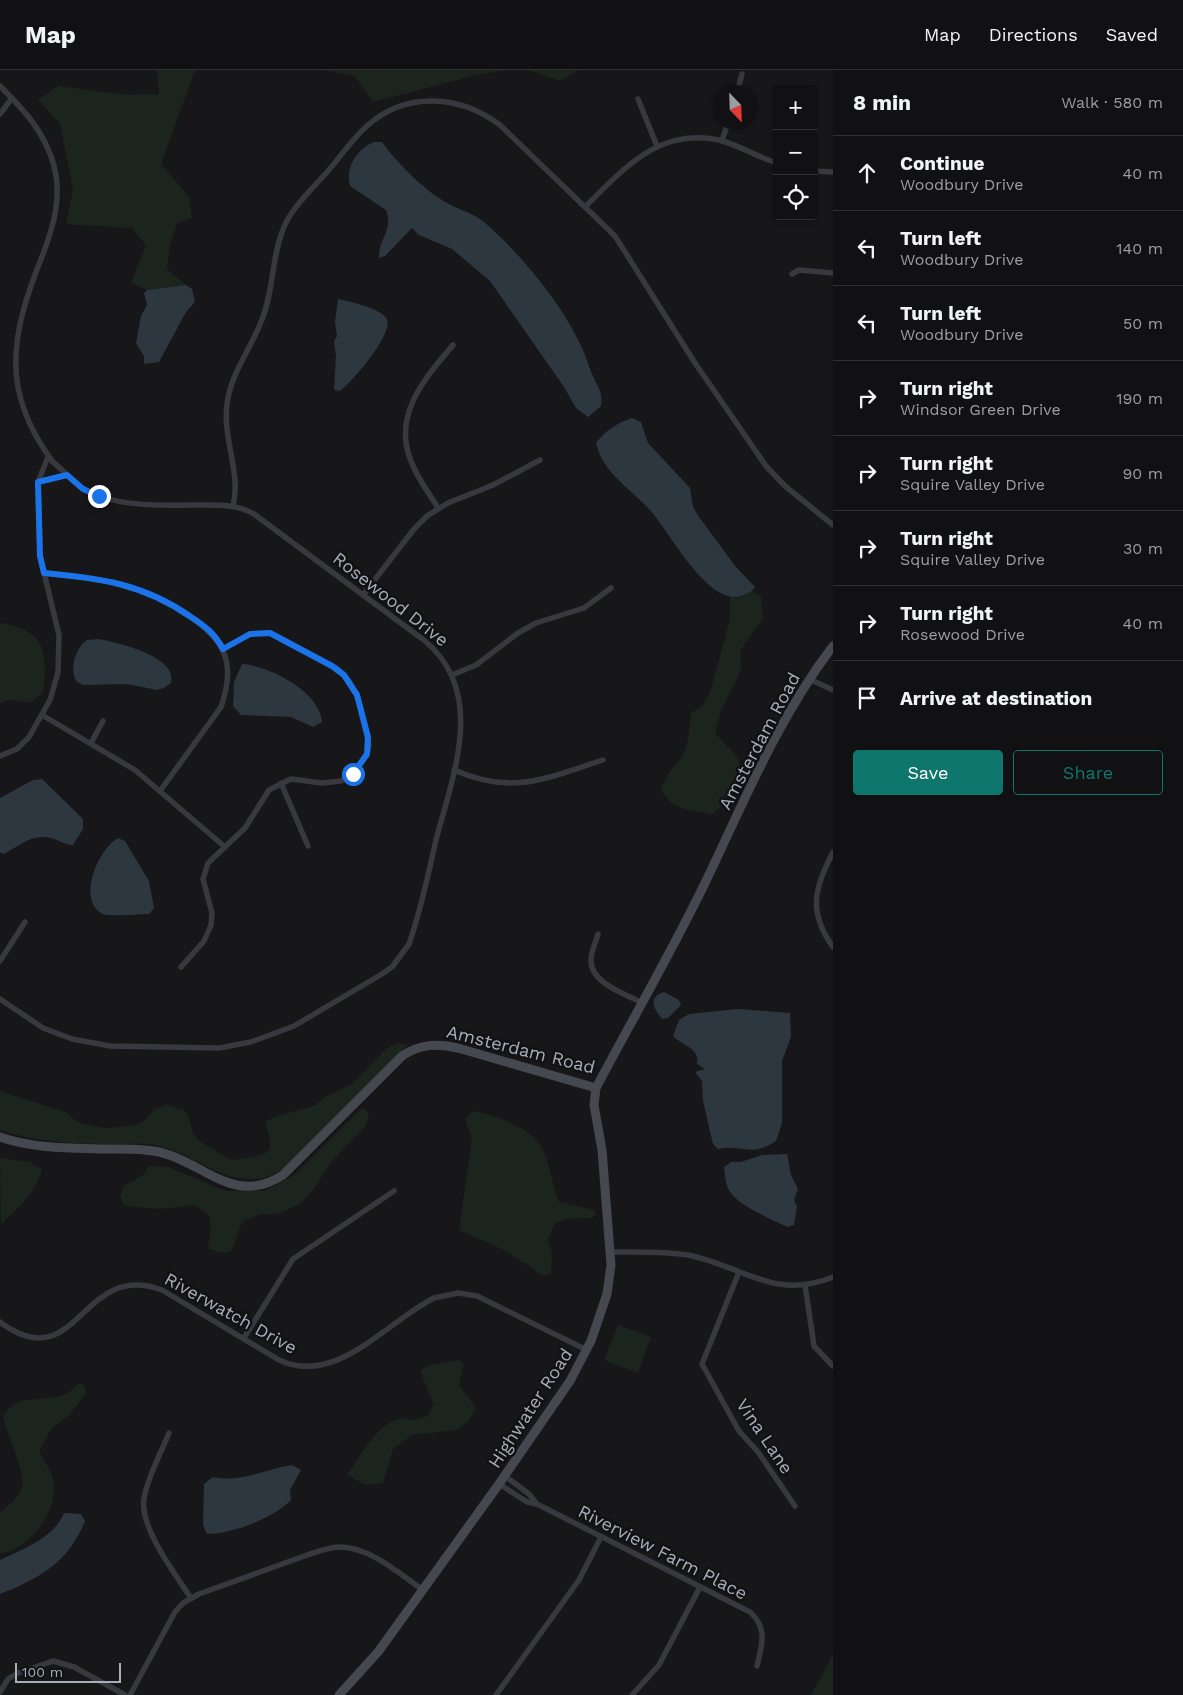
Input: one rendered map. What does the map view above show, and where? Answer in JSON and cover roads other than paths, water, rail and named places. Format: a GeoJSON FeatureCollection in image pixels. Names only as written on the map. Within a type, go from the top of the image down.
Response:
{"type":"FeatureCollection","features":[{"type":"Feature","properties":{"kind":"street"},"geometry":{"type":"LineString","coordinates":[[738,85],[742,74]]}},
{"type":"Feature","properties":{"kind":"street"},"geometry":{"type":"LineString","coordinates":[[0,86],[38,126],[55,167],[58,198],[51,233],[10,335]]}},
{"type":"Feature","properties":{"kind":"street"},"geometry":{"type":"LineString","coordinates":[[0,114],[12,98]]}},
{"type":"Feature","properties":{"kind":"street"},"geometry":{"type":"LineString","coordinates":[[638,99],[657,146]]}},
{"type":"Feature","properties":{"kind":"street"},"geometry":{"type":"LineString","coordinates":[[233,506],[236,490],[226,428],[228,398],[239,368],[262,321],[278,245],[285,225],[298,204],[367,126],[396,108],[412,103],[438,100],[459,104],[485,114],[500,125],[614,236],[626,251],[695,363],[766,466],[785,486],[833,525]]}},
{"type":"Feature","properties":{"kind":"street"},"geometry":{"type":"LineString","coordinates":[[722,141],[725,130]]}},
{"type":"Feature","properties":{"kind":"street"},"geometry":{"type":"LineString","coordinates":[[585,207],[640,155],[674,140],[694,138],[722,141],[773,161]]}},
{"type":"Feature","properties":{"kind":"street"},"geometry":{"type":"LineString","coordinates":[[818,171],[833,172]]}},
{"type":"Feature","properties":{"kind":"street"},"geometry":{"type":"LineString","coordinates":[[792,274],[799,270],[833,273]]}},
{"type":"Feature","properties":{"kind":"street"},"geometry":{"type":"LineString","coordinates":[[438,508],[410,459],[406,423],[415,392],[452,345]]}},
{"type":"Feature","properties":{"kind":"street","name":"Rosewood Drive"},"geometry":{"type":"LineString","coordinates":[[0,999],[43,1028],[72,1039],[97,1045],[226,1047],[262,1039],[294,1026],[382,974],[396,963],[409,944],[460,746],[461,724],[452,675],[444,660],[433,648],[254,514],[233,506],[180,505],[105,499],[83,489],[29,438]]}},
{"type":"Feature","properties":{"kind":"street"},"geometry":{"type":"LineString","coordinates":[[0,756],[10,753],[23,744],[42,715],[52,693],[58,672],[60,654],[59,635],[40,556],[38,482],[48,457]]}},
{"type":"Feature","properties":{"kind":"street"},"geometry":{"type":"LineString","coordinates":[[363,595],[414,529],[438,508],[493,485],[540,460]]}},
{"type":"Feature","properties":{"kind":"street"},"geometry":{"type":"LineString","coordinates":[[38,482],[67,475]]}},
{"type":"Feature","properties":{"kind":"street"},"geometry":{"type":"LineString","coordinates":[[44,573],[137,587],[150,592],[171,603],[206,627],[217,638],[223,649],[228,677],[220,707],[160,790]]}},
{"type":"Feature","properties":{"kind":"street"},"geometry":{"type":"LineString","coordinates":[[452,675],[488,657],[518,632],[536,623],[584,608],[611,588]]}},
{"type":"Feature","properties":{"kind":"street"},"geometry":{"type":"LineString","coordinates":[[181,967],[204,941],[210,930],[212,913],[204,885],[204,872],[208,863],[245,828],[269,790],[291,779],[337,783],[347,779],[357,769],[367,754],[369,745],[357,695],[349,680],[338,669],[270,633],[250,634],[223,649]]}},
{"type":"Feature","properties":{"kind":"street","name":"Amsterdam Road"},"geometry":{"type":"LineString","coordinates":[[0,1137],[35,1147],[151,1150],[175,1156],[223,1182],[260,1186],[283,1175],[402,1056],[422,1046],[442,1044],[596,1088],[704,885],[765,757],[809,679],[833,646]]}},
{"type":"Feature","properties":{"kind":"street"},"geometry":{"type":"LineString","coordinates":[[809,679],[833,690]]}},
{"type":"Feature","properties":{"kind":"street"},"geometry":{"type":"LineString","coordinates":[[42,715],[135,770],[225,847]]}},
{"type":"Feature","properties":{"kind":"street"},"geometry":{"type":"LineString","coordinates":[[91,743],[103,721]]}},
{"type":"Feature","properties":{"kind":"street"},"geometry":{"type":"LineString","coordinates":[[454,770],[492,783],[528,783],[603,760]]}},
{"type":"Feature","properties":{"kind":"street"},"geometry":{"type":"LineString","coordinates":[[281,783],[308,846]]}},
{"type":"Feature","properties":{"kind":"street"},"geometry":{"type":"LineString","coordinates":[[833,852],[818,886],[816,903],[821,928],[833,946]]}},
{"type":"Feature","properties":{"kind":"street"},"geometry":{"type":"LineString","coordinates":[[0,961],[25,922]]}},
{"type":"Feature","properties":{"kind":"street"},"geometry":{"type":"LineString","coordinates":[[598,934],[591,955],[594,972],[600,979],[642,1003]]}},
{"type":"Feature","properties":{"kind":"street","name":"Highwater Road"},"geometry":{"type":"LineString","coordinates":[[339,1695],[378,1652],[423,1590],[570,1381],[587,1350],[607,1294],[611,1252],[602,1150],[594,1105],[596,1088]]}},
{"type":"Feature","properties":{"kind":"street"},"geometry":{"type":"LineString","coordinates":[[244,1338],[293,1259],[394,1191]]}},
{"type":"Feature","properties":{"kind":"street"},"geometry":{"type":"LineString","coordinates":[[611,1252],[687,1255],[766,1283],[805,1285],[833,1277]]}},
{"type":"Feature","properties":{"kind":"street","name":"Vina Lane"},"geometry":{"type":"LineString","coordinates":[[739,1272],[702,1364],[739,1431],[758,1452],[795,1506]]}},
{"type":"Feature","properties":{"kind":"street","name":"Riverwatch Drive"},"geometry":{"type":"LineString","coordinates":[[0,1322],[25,1336],[49,1336],[70,1327],[104,1293],[118,1286],[138,1284],[162,1290],[292,1366],[321,1366],[339,1360],[427,1302],[458,1293],[478,1296],[491,1301],[587,1350]]}},
{"type":"Feature","properties":{"kind":"street"},"geometry":{"type":"LineString","coordinates":[[805,1285],[814,1346],[817,1352],[833,1366]]}},
{"type":"Feature","properties":{"kind":"street"},"geometry":{"type":"LineString","coordinates":[[169,1433],[144,1497],[145,1518],[150,1530],[191,1598]]}},
{"type":"Feature","properties":{"kind":"street","name":"Riverview Farm Place"},"geometry":{"type":"LineString","coordinates":[[502,1480],[527,1502],[537,1504],[750,1612],[756,1618],[764,1635],[757,1666]]}},
{"type":"Feature","properties":{"kind":"street","name":"Riverview Farm Place"},"geometry":{"type":"LineString","coordinates":[[502,1480],[529,1494],[537,1504]]}},
{"type":"Feature","properties":{"kind":"street"},"geometry":{"type":"LineString","coordinates":[[496,1695],[579,1580],[601,1537]]}},
{"type":"Feature","properties":{"kind":"street"},"geometry":{"type":"LineString","coordinates":[[130,1695],[175,1612],[191,1598],[310,1554],[339,1547],[351,1548],[366,1554],[423,1590]]}},
{"type":"Feature","properties":{"kind":"street"},"geometry":{"type":"LineString","coordinates":[[632,1695],[659,1665],[700,1587]]}},
{"type":"Feature","properties":{"kind":"street"},"geometry":{"type":"LineString","coordinates":[[0,1692],[8,1680],[18,1673],[53,1661],[74,1667],[125,1695]]}}]}
